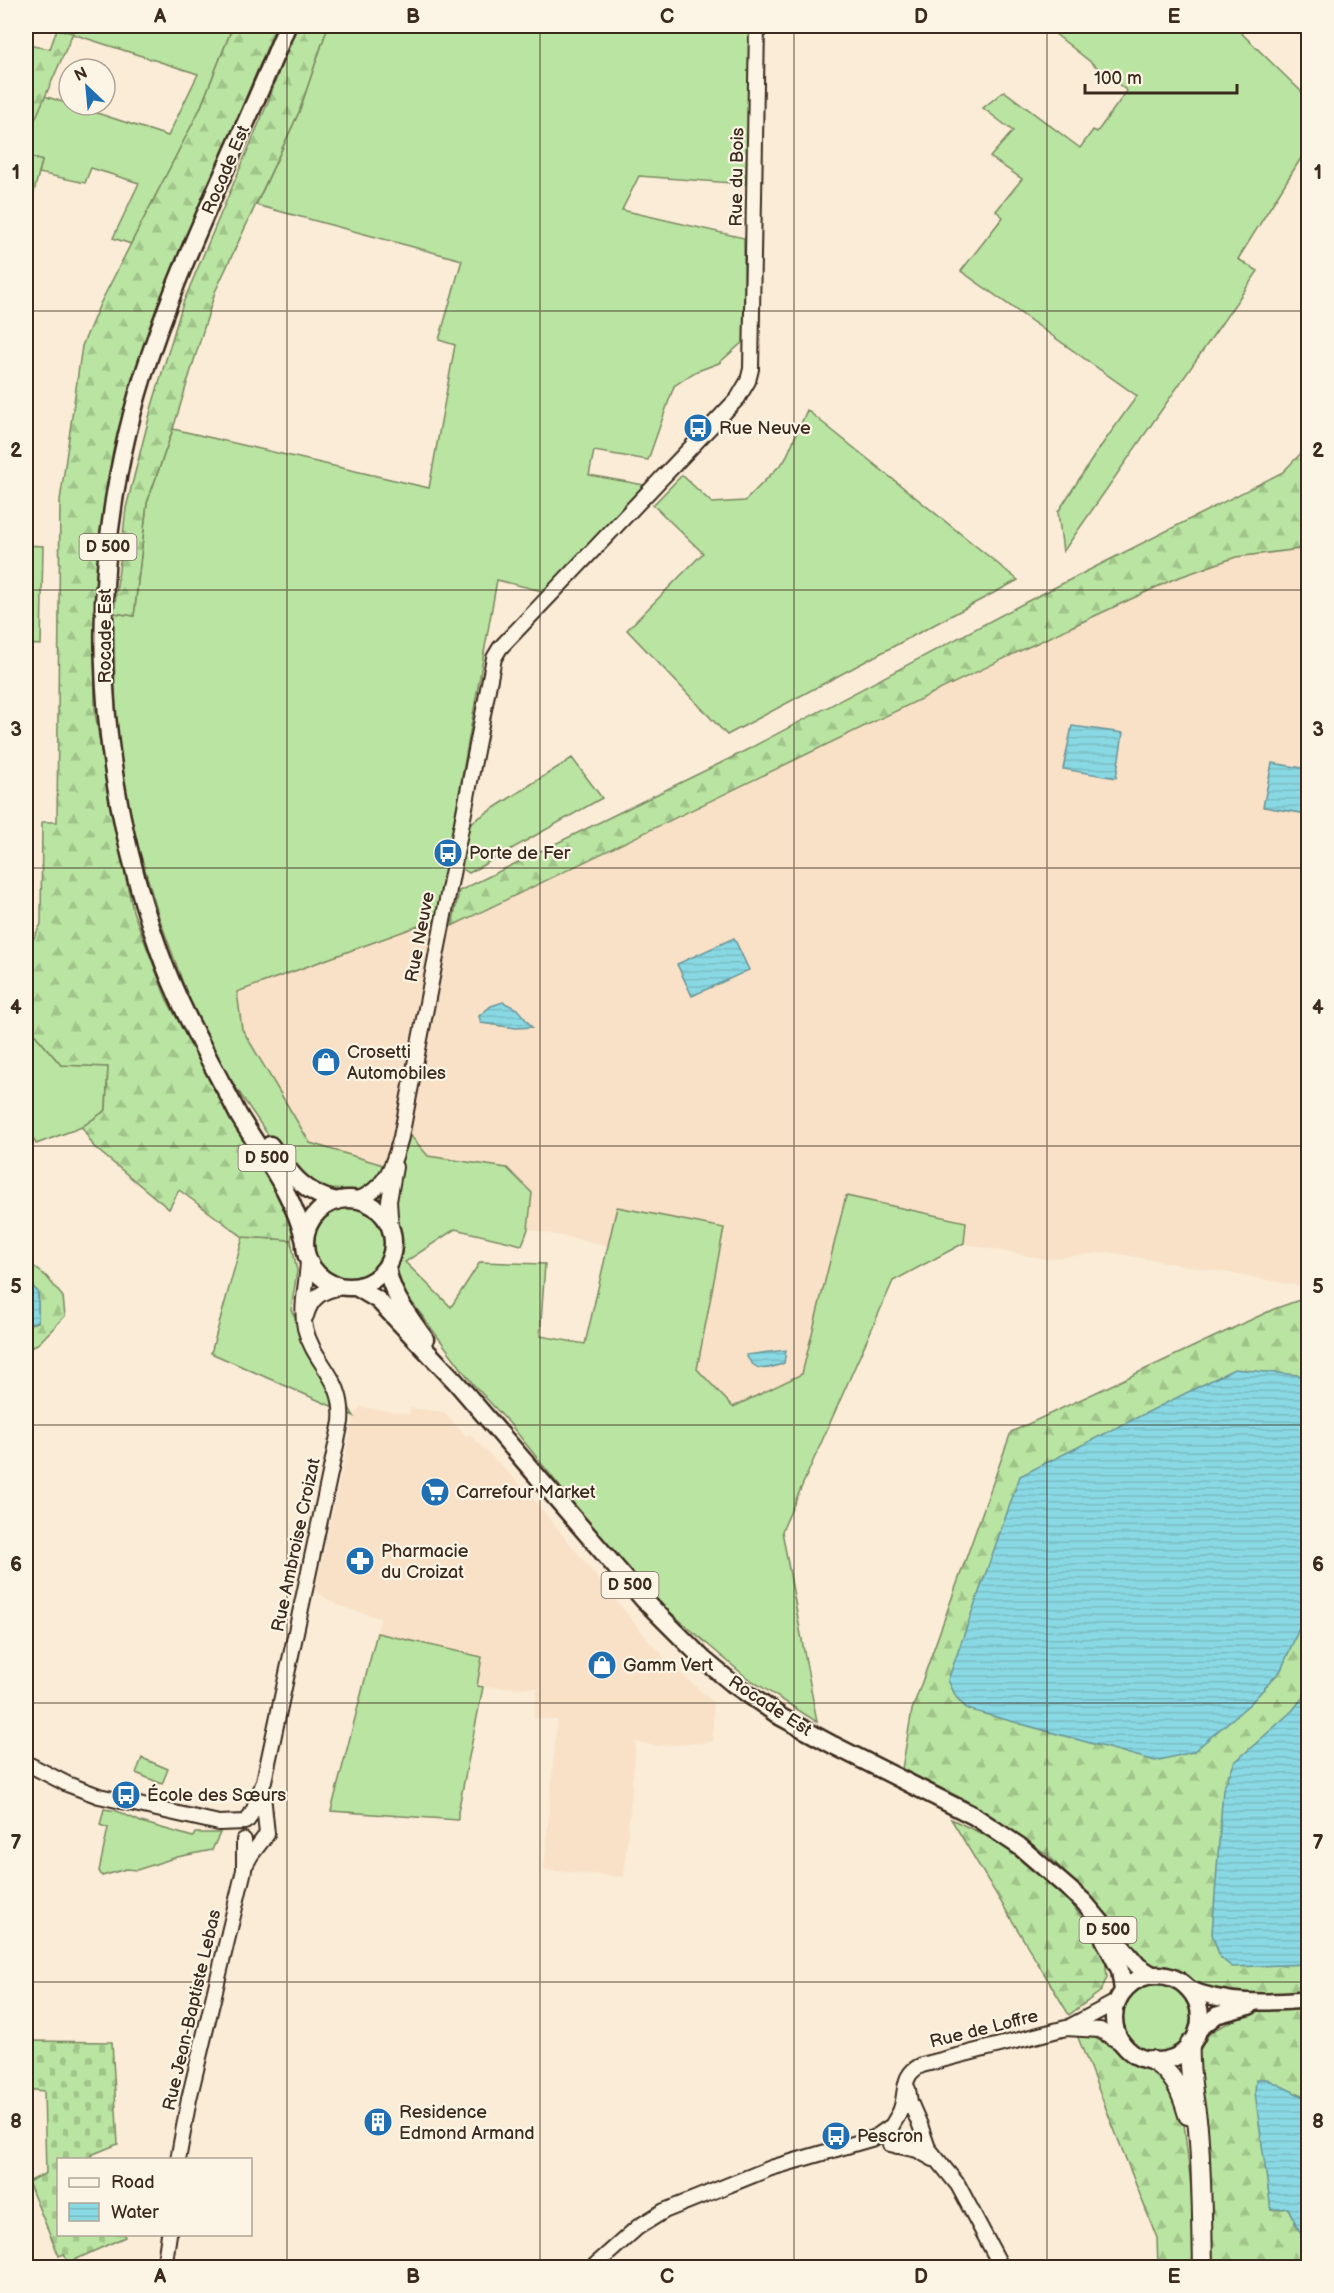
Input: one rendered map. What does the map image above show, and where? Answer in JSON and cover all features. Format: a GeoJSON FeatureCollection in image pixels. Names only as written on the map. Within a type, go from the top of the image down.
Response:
{"type":"FeatureCollection","features":[{"type":"Feature","properties":{"kind":"highway"},"geometry":{"type":"LineString","coordinates":[[1194,2038],[1189,2062],[1199,2158],[1203,2268]]}},
{"type":"Feature","properties":{"kind":"highway"},"geometry":{"type":"LineString","coordinates":[[1151,2060],[1169,2072],[1177,2084],[1199,2158]]}},
{"type":"Feature","properties":{"kind":"main road","name":"Rocade Est"},"geometry":{"type":"LineString","coordinates":[[220,1079],[186,1014],[162,958],[137,885],[123,829],[111,764],[105,701],[103,636],[105,579],[112,512],[122,457],[149,358],[183,268],[287,26]]}},
{"type":"Feature","properties":{"kind":"main road","name":"D 500"},"geometry":{"type":"LineString","coordinates":[[220,1079],[303,1185],[320,1197],[337,1201]]}},
{"type":"Feature","properties":{"kind":"main road","name":"D 500"},"geometry":{"type":"LineString","coordinates":[[220,1079],[240,1117],[291,1200],[305,1242]]}},
{"type":"Feature","properties":{"kind":"main road"},"geometry":{"type":"LineString","coordinates":[[356,1200],[379,1211],[388,1222],[392,1232],[392,1251],[387,1265],[374,1280],[349,1287],[332,1284],[319,1276],[308,1258],[305,1242],[308,1227],[316,1214],[327,1205],[337,1201],[356,1200]]}},
{"type":"Feature","properties":{"kind":"main road","name":"D 500"},"geometry":{"type":"LineString","coordinates":[[387,1265],[391,1282],[409,1315],[455,1381]]}},
{"type":"Feature","properties":{"kind":"main road","name":"D 500"},"geometry":{"type":"LineString","coordinates":[[349,1287],[378,1300],[455,1381]]}},
{"type":"Feature","properties":{"kind":"main road","name":"Rocade Est"},"geometry":{"type":"LineString","coordinates":[[455,1381],[636,1591],[678,1636],[722,1676],[792,1723],[974,1816],[1026,1851],[1064,1885]]}},
{"type":"Feature","properties":{"kind":"main road","name":"D 500"},"geometry":{"type":"LineString","coordinates":[[1064,1885],[1095,1912],[1137,1966],[1152,1975]]}},
{"type":"Feature","properties":{"kind":"main road","name":"D 500"},"geometry":{"type":"LineString","coordinates":[[1064,1885],[1111,1950],[1122,1974],[1120,1996]]}},
{"type":"Feature","properties":{"kind":"main road"},"geometry":{"type":"LineString","coordinates":[[1270,2002],[1221,2013],[1206,2022],[1194,2038],[1172,2057],[1151,2060],[1137,2056],[1123,2044],[1114,2024],[1120,1996],[1138,1979],[1152,1975],[1170,1977],[1202,1995],[1220,1999],[1270,2002],[1308,2000]]}},
{"type":"Feature","properties":{"kind":"main road"},"geometry":{"type":"LineString","coordinates":[[1187,1988],[1195,1998],[1199,2010],[1194,2038]]}},
{"type":"Feature","properties":{"kind":"street","name":"Rue du Bois"},"geometry":{"type":"LineString","coordinates":[[753,328],[757,26]]}},
{"type":"Feature","properties":{"kind":"street","name":"Rue Neuve"},"geometry":{"type":"LineString","coordinates":[[392,1232],[389,1201],[397,1150],[494,658],[500,648],[738,398],[748,381],[753,328]]}},
{"type":"Feature","properties":{"kind":"street","name":"Rue Neuve"},"geometry":{"type":"LineString","coordinates":[[356,1200],[373,1193],[380,1186],[397,1150]]}},
{"type":"Feature","properties":{"kind":"street","name":"Rue Ambroise Croizat"},"geometry":{"type":"LineString","coordinates":[[246,1821],[254,1809],[264,1781],[340,1423],[339,1393],[310,1339],[304,1321],[303,1303],[308,1258]]}},
{"type":"Feature","properties":{"kind":"street"},"geometry":{"type":"LineString","coordinates":[[304,1321],[311,1302],[316,1296],[331,1289],[349,1287]]}},
{"type":"Feature","properties":{"kind":"street"},"geometry":{"type":"LineString","coordinates":[[26,1763],[67,1784],[99,1796],[230,1824],[256,1818],[265,1824],[267,1834],[261,1843],[251,1845],[205,1820]]}},
{"type":"Feature","properties":{"kind":"street","name":"Rue Ambroise Croizat"},"geometry":{"type":"LineString","coordinates":[[264,1781],[265,1824]]}},
{"type":"Feature","properties":{"kind":"street"},"geometry":{"type":"LineString","coordinates":[[243,1839],[241,1828],[246,1821]]}},
{"type":"Feature","properties":{"kind":"street","name":"Rue Jean-Baptiste Lebas"},"geometry":{"type":"LineString","coordinates":[[243,1839],[244,1870]]}},
{"type":"Feature","properties":{"kind":"street","name":"Rue Jean-Baptiste Lebas"},"geometry":{"type":"LineString","coordinates":[[178,2158],[186,2111],[244,1870],[250,1855],[261,1843]]}},
{"type":"Feature","properties":{"kind":"street","name":"Rue de Loffre"},"geometry":{"type":"LineString","coordinates":[[912,2070],[928,2063],[1066,2028],[1120,1996]]}},
{"type":"Feature","properties":{"kind":"street","name":"Rue de Loffre"},"geometry":{"type":"LineString","coordinates":[[1066,2028],[1100,2030],[1123,2044]]}},
{"type":"Feature","properties":{"kind":"street"},"geometry":{"type":"LineString","coordinates":[[903,2147],[890,2138],[893,2123],[901,2108],[904,2083],[912,2070]]}},
{"type":"Feature","properties":{"kind":"street"},"geometry":{"type":"LineString","coordinates":[[912,2070],[908,2083],[908,2097],[928,2148],[958,2185],[1002,2268]]}},
{"type":"Feature","properties":{"kind":"street"},"geometry":{"type":"LineString","coordinates":[[592,2268],[638,2228],[672,2207],[771,2168],[881,2135],[893,2123],[906,2115],[914,2118],[920,2127],[920,2140],[903,2147]]}},
{"type":"Feature","properties":{"kind":"street"},"geometry":{"type":"LineString","coordinates":[[852,2145],[877,2143],[903,2147],[924,2153],[946,2170]]}},
{"type":"Feature","properties":{"kind":"street"},"geometry":{"type":"LineString","coordinates":[[164,2268],[169,2236]]}},
{"type":"Feature","properties":{"kind":"shaded area"},"geometry":{"type":"Polygon","coordinates":[[[1308,548],[1308,1287],[1108,1252],[1046,1259],[965,1244],[966,1222],[846,1196],[802,1375],[733,1407],[696,1369],[723,1228],[617,1207],[610,1246],[528,1229],[532,1193],[507,1168],[428,1156],[408,1132],[401,1170],[310,1143],[242,1029],[237,992],[430,922],[452,926],[1026,648],[1174,579],[1236,557],[1308,548]]]}},
{"type":"Feature","properties":{"kind":"shaded area"},"geometry":{"type":"Polygon","coordinates":[[[360,1407],[409,1414],[411,1408],[443,1412],[526,1490],[653,1646],[662,1653],[662,1657],[713,1702],[713,1742],[656,1746],[636,1742],[624,1877],[544,1870],[557,1720],[534,1718],[537,1691],[541,1688],[476,1687],[482,1657],[377,1633],[380,1618],[337,1605],[315,1591],[354,1416],[360,1407]]]}},
{"type":"Feature","properties":{"kind":"green space"},"geometry":{"type":"Polygon","coordinates":[[[58,26],[233,26],[200,109],[131,244],[113,238],[139,183],[91,168],[85,183],[39,173],[42,161],[26,155],[26,121],[33,124],[44,96],[57,100],[57,117],[109,117],[168,136],[198,74],[57,29],[58,26]]]}},
{"type":"Feature","properties":{"kind":"green space"},"geometry":{"type":"Polygon","coordinates":[[[233,26],[276,26],[170,278],[132,378],[112,459],[99,545],[94,638],[95,712],[110,807],[133,911],[166,998],[229,1115],[284,1200],[294,1227],[291,1240],[243,1237],[179,1190],[169,1209],[94,1147],[82,1127],[106,1110],[108,1067],[61,1065],[26,1024],[26,953],[41,924],[42,822],[57,822],[60,501],[82,346],[100,304],[200,109],[233,26]]]}},
{"type":"Feature","properties":{"kind":"green space"},"geometry":{"type":"Polygon","coordinates":[[[295,26],[328,26],[299,112],[215,292],[173,429],[147,503],[134,616],[114,613],[126,508],[152,406],[183,303],[268,102],[295,26]]]}},
{"type":"Feature","properties":{"kind":"green space"},"geometry":{"type":"Polygon","coordinates":[[[328,26],[758,26],[745,184],[639,176],[622,210],[744,238],[744,341],[719,363],[695,372],[674,386],[648,460],[594,451],[589,475],[644,485],[560,577],[542,591],[497,580],[436,923],[429,922],[237,992],[242,1029],[310,1143],[400,1170],[407,1131],[428,1156],[507,1168],[532,1193],[528,1229],[522,1245],[455,1229],[405,1262],[451,1307],[480,1262],[545,1264],[540,1336],[585,1344],[617,1207],[724,1228],[697,1369],[733,1407],[802,1374],[846,1196],[966,1222],[964,1243],[893,1281],[782,1531],[817,1722],[746,1677],[657,1601],[580,1512],[510,1424],[473,1384],[405,1293],[395,1273],[403,1250],[395,1208],[366,1190],[320,1189],[307,1181],[266,1132],[222,1067],[192,1008],[159,917],[125,802],[115,709],[114,613],[134,616],[147,503],[173,429],[429,488],[455,345],[439,340],[462,260],[256,205],[299,112],[328,26]]]}},
{"type":"Feature","properties":{"kind":"green space"},"geometry":{"type":"Polygon","coordinates":[[[1060,26],[1126,26],[1132,31],[1138,26],[1234,26],[1308,98],[1308,147],[1238,259],[1258,271],[1063,552],[1058,512],[1096,453],[1137,396],[961,271],[1003,217],[996,211],[1022,179],[990,157],[1013,131],[983,108],[1004,91],[1080,148],[1093,130],[1097,132],[1127,91],[1054,33],[1060,26]]]}},
{"type":"Feature","properties":{"kind":"green space"},"geometry":{"type":"Polygon","coordinates":[[[57,29],[73,33],[62,57],[57,57],[57,69],[33,124],[26,121],[26,45],[50,49],[57,29]]]}},
{"type":"Feature","properties":{"kind":"green space"},"geometry":{"type":"Polygon","coordinates":[[[26,155],[42,161],[30,207],[26,206],[26,155]]]}},
{"type":"Feature","properties":{"kind":"green space"},"geometry":{"type":"Polygon","coordinates":[[[807,410],[1018,580],[727,735],[627,630],[703,553],[653,505],[682,475],[712,503],[745,501],[785,460],[807,410]]]}},
{"type":"Feature","properties":{"kind":"green space"},"geometry":{"type":"Polygon","coordinates":[[[1308,446],[1308,548],[1236,557],[1174,579],[1026,648],[452,926],[459,891],[737,755],[1028,601],[1283,472],[1308,446]]]}},
{"type":"Feature","properties":{"kind":"green space"},"geometry":{"type":"Polygon","coordinates":[[[26,545],[43,546],[41,645],[26,644],[26,545]]]}},
{"type":"Feature","properties":{"kind":"green space"},"geometry":{"type":"Polygon","coordinates":[[[572,758],[602,798],[469,873],[460,867],[469,824],[572,758]]]}},
{"type":"Feature","properties":{"kind":"green space"},"geometry":{"type":"Polygon","coordinates":[[[26,1024],[61,1065],[108,1066],[106,1110],[82,1127],[36,1144],[26,1124],[26,1024]]]}},
{"type":"Feature","properties":{"kind":"green space"},"geometry":{"type":"Polygon","coordinates":[[[349,1206],[363,1209],[375,1217],[383,1229],[386,1243],[383,1257],[375,1269],[363,1277],[349,1280],[335,1277],[323,1269],[315,1257],[312,1243],[315,1229],[323,1217],[335,1209],[349,1206]]]}},
{"type":"Feature","properties":{"kind":"green space"},"geometry":{"type":"Polygon","coordinates":[[[243,1237],[291,1240],[297,1271],[291,1310],[354,1416],[211,1353],[243,1237]]]}},
{"type":"Feature","properties":{"kind":"green space"},"geometry":{"type":"Polygon","coordinates":[[[26,1260],[47,1277],[63,1297],[65,1316],[39,1343],[26,1351],[26,1325],[38,1322],[38,1292],[26,1280],[26,1260]]]}},
{"type":"Feature","properties":{"kind":"green space"},"geometry":{"type":"Polygon","coordinates":[[[1308,1297],[1308,2099],[1298,2093],[1271,2210],[1288,2208],[1304,2239],[1308,2241],[1308,2267],[1210,2267],[1197,2055],[1210,2032],[1242,2016],[1199,1983],[1148,1965],[1096,1905],[1048,1855],[971,1803],[902,1769],[912,1710],[1011,1432],[1274,1309],[1308,1297]]]}},
{"type":"Feature","properties":{"kind":"green space"},"geometry":{"type":"Polygon","coordinates":[[[377,1633],[482,1657],[477,1686],[483,1687],[458,1820],[331,1811],[377,1633]]]}},
{"type":"Feature","properties":{"kind":"green space"},"geometry":{"type":"Polygon","coordinates":[[[142,1758],[168,1769],[162,1784],[136,1773],[142,1758]]]}},
{"type":"Feature","properties":{"kind":"green space"},"geometry":{"type":"Polygon","coordinates":[[[104,1809],[117,1811],[141,1822],[193,1837],[195,1833],[220,1833],[212,1850],[177,1857],[137,1870],[126,1869],[102,1876],[99,1871],[108,1828],[100,1825],[104,1809]]]}},
{"type":"Feature","properties":{"kind":"green space"},"geometry":{"type":"Polygon","coordinates":[[[951,1819],[997,1841],[1045,1879],[1074,1907],[1104,1949],[1107,1977],[1101,1991],[1069,2015],[951,1819]]]}},
{"type":"Feature","properties":{"kind":"green space"},"geometry":{"type":"Polygon","coordinates":[[[1150,1982],[1164,1982],[1177,1988],[1186,1997],[1192,2010],[1190,2030],[1182,2042],[1164,2052],[1150,2052],[1137,2046],[1128,2037],[1122,2024],[1122,2010],[1128,1997],[1137,1988],[1150,1982]]]}},
{"type":"Feature","properties":{"kind":"green space"},"geometry":{"type":"Polygon","coordinates":[[[1077,2035],[1095,2038],[1166,2082],[1184,2123],[1194,2226],[1193,2267],[1158,2267],[1157,2238],[1077,2035]]]}},
{"type":"Feature","properties":{"kind":"green space"},"geometry":{"type":"Polygon","coordinates":[[[26,2041],[112,2042],[118,2144],[91,2155],[92,2158],[57,2158],[57,2236],[125,2237],[68,2263],[64,2254],[59,2256],[28,2182],[46,2173],[44,2091],[26,2089],[26,2041]]]}},
{"type":"Feature","properties":{"kind":"water"},"geometry":{"type":"Polygon","coordinates":[[[1072,726],[1123,733],[1116,778],[1063,769],[1072,726]]]}},
{"type":"Feature","properties":{"kind":"water"},"geometry":{"type":"Polygon","coordinates":[[[1272,763],[1308,769],[1308,814],[1263,807],[1272,763]]]}},
{"type":"Feature","properties":{"kind":"water"},"geometry":{"type":"Polygon","coordinates":[[[734,938],[749,970],[692,996],[677,964],[734,938]]]}},
{"type":"Feature","properties":{"kind":"water"},"geometry":{"type":"Polygon","coordinates":[[[503,1002],[517,1009],[532,1027],[516,1028],[481,1023],[479,1016],[491,1006],[503,1002]]]}},
{"type":"Feature","properties":{"kind":"water"},"geometry":{"type":"Polygon","coordinates":[[[26,1280],[38,1292],[38,1321],[26,1325],[26,1280]]]}},
{"type":"Feature","properties":{"kind":"water"},"geometry":{"type":"Polygon","coordinates":[[[786,1350],[784,1363],[767,1368],[753,1365],[746,1355],[786,1350]]]}},
{"type":"Feature","properties":{"kind":"water"},"geometry":{"type":"Polygon","coordinates":[[[1234,1369],[1308,1376],[1308,1608],[1281,1670],[1251,1703],[1193,1752],[1155,1761],[967,1709],[956,1697],[948,1680],[1020,1476],[1234,1369]]]}},
{"type":"Feature","properties":{"kind":"water"},"geometry":{"type":"Polygon","coordinates":[[[1308,1691],[1308,1964],[1232,1967],[1220,1957],[1212,1934],[1223,1789],[1235,1762],[1292,1711],[1308,1691]]]}},
{"type":"Feature","properties":{"kind":"water"},"geometry":{"type":"Polygon","coordinates":[[[1256,2079],[1267,2079],[1308,2099],[1308,2241],[1304,2240],[1288,2208],[1271,2210],[1255,2093],[1256,2079]]]}},
{"type":"Feature","properties":{"kind":"place","name":"Rue Neuve"},"geometry":{"type":"Point","coordinates":[698,428]}},
{"type":"Feature","properties":{"kind":"place","name":"Porte de Fer"},"geometry":{"type":"Point","coordinates":[448,853]}},
{"type":"Feature","properties":{"kind":"place","name":"Crosetti Automobiles"},"geometry":{"type":"Point","coordinates":[326,1062]}},
{"type":"Feature","properties":{"kind":"place","name":"Carrefour Market"},"geometry":{"type":"Point","coordinates":[435,1492]}},
{"type":"Feature","properties":{"kind":"place","name":"Pharmacie du Croizat"},"geometry":{"type":"Point","coordinates":[360,1561]}},
{"type":"Feature","properties":{"kind":"place","name":"Gamm Vert"},"geometry":{"type":"Point","coordinates":[602,1665]}},
{"type":"Feature","properties":{"kind":"place","name":"École des Sœurs"},"geometry":{"type":"Point","coordinates":[126,1795]}},
{"type":"Feature","properties":{"kind":"place","name":"Residence Edmond Armand"},"geometry":{"type":"Point","coordinates":[378,2122]}},
{"type":"Feature","properties":{"kind":"place","name":"Pescron"},"geometry":{"type":"Point","coordinates":[836,2136]}}]}
